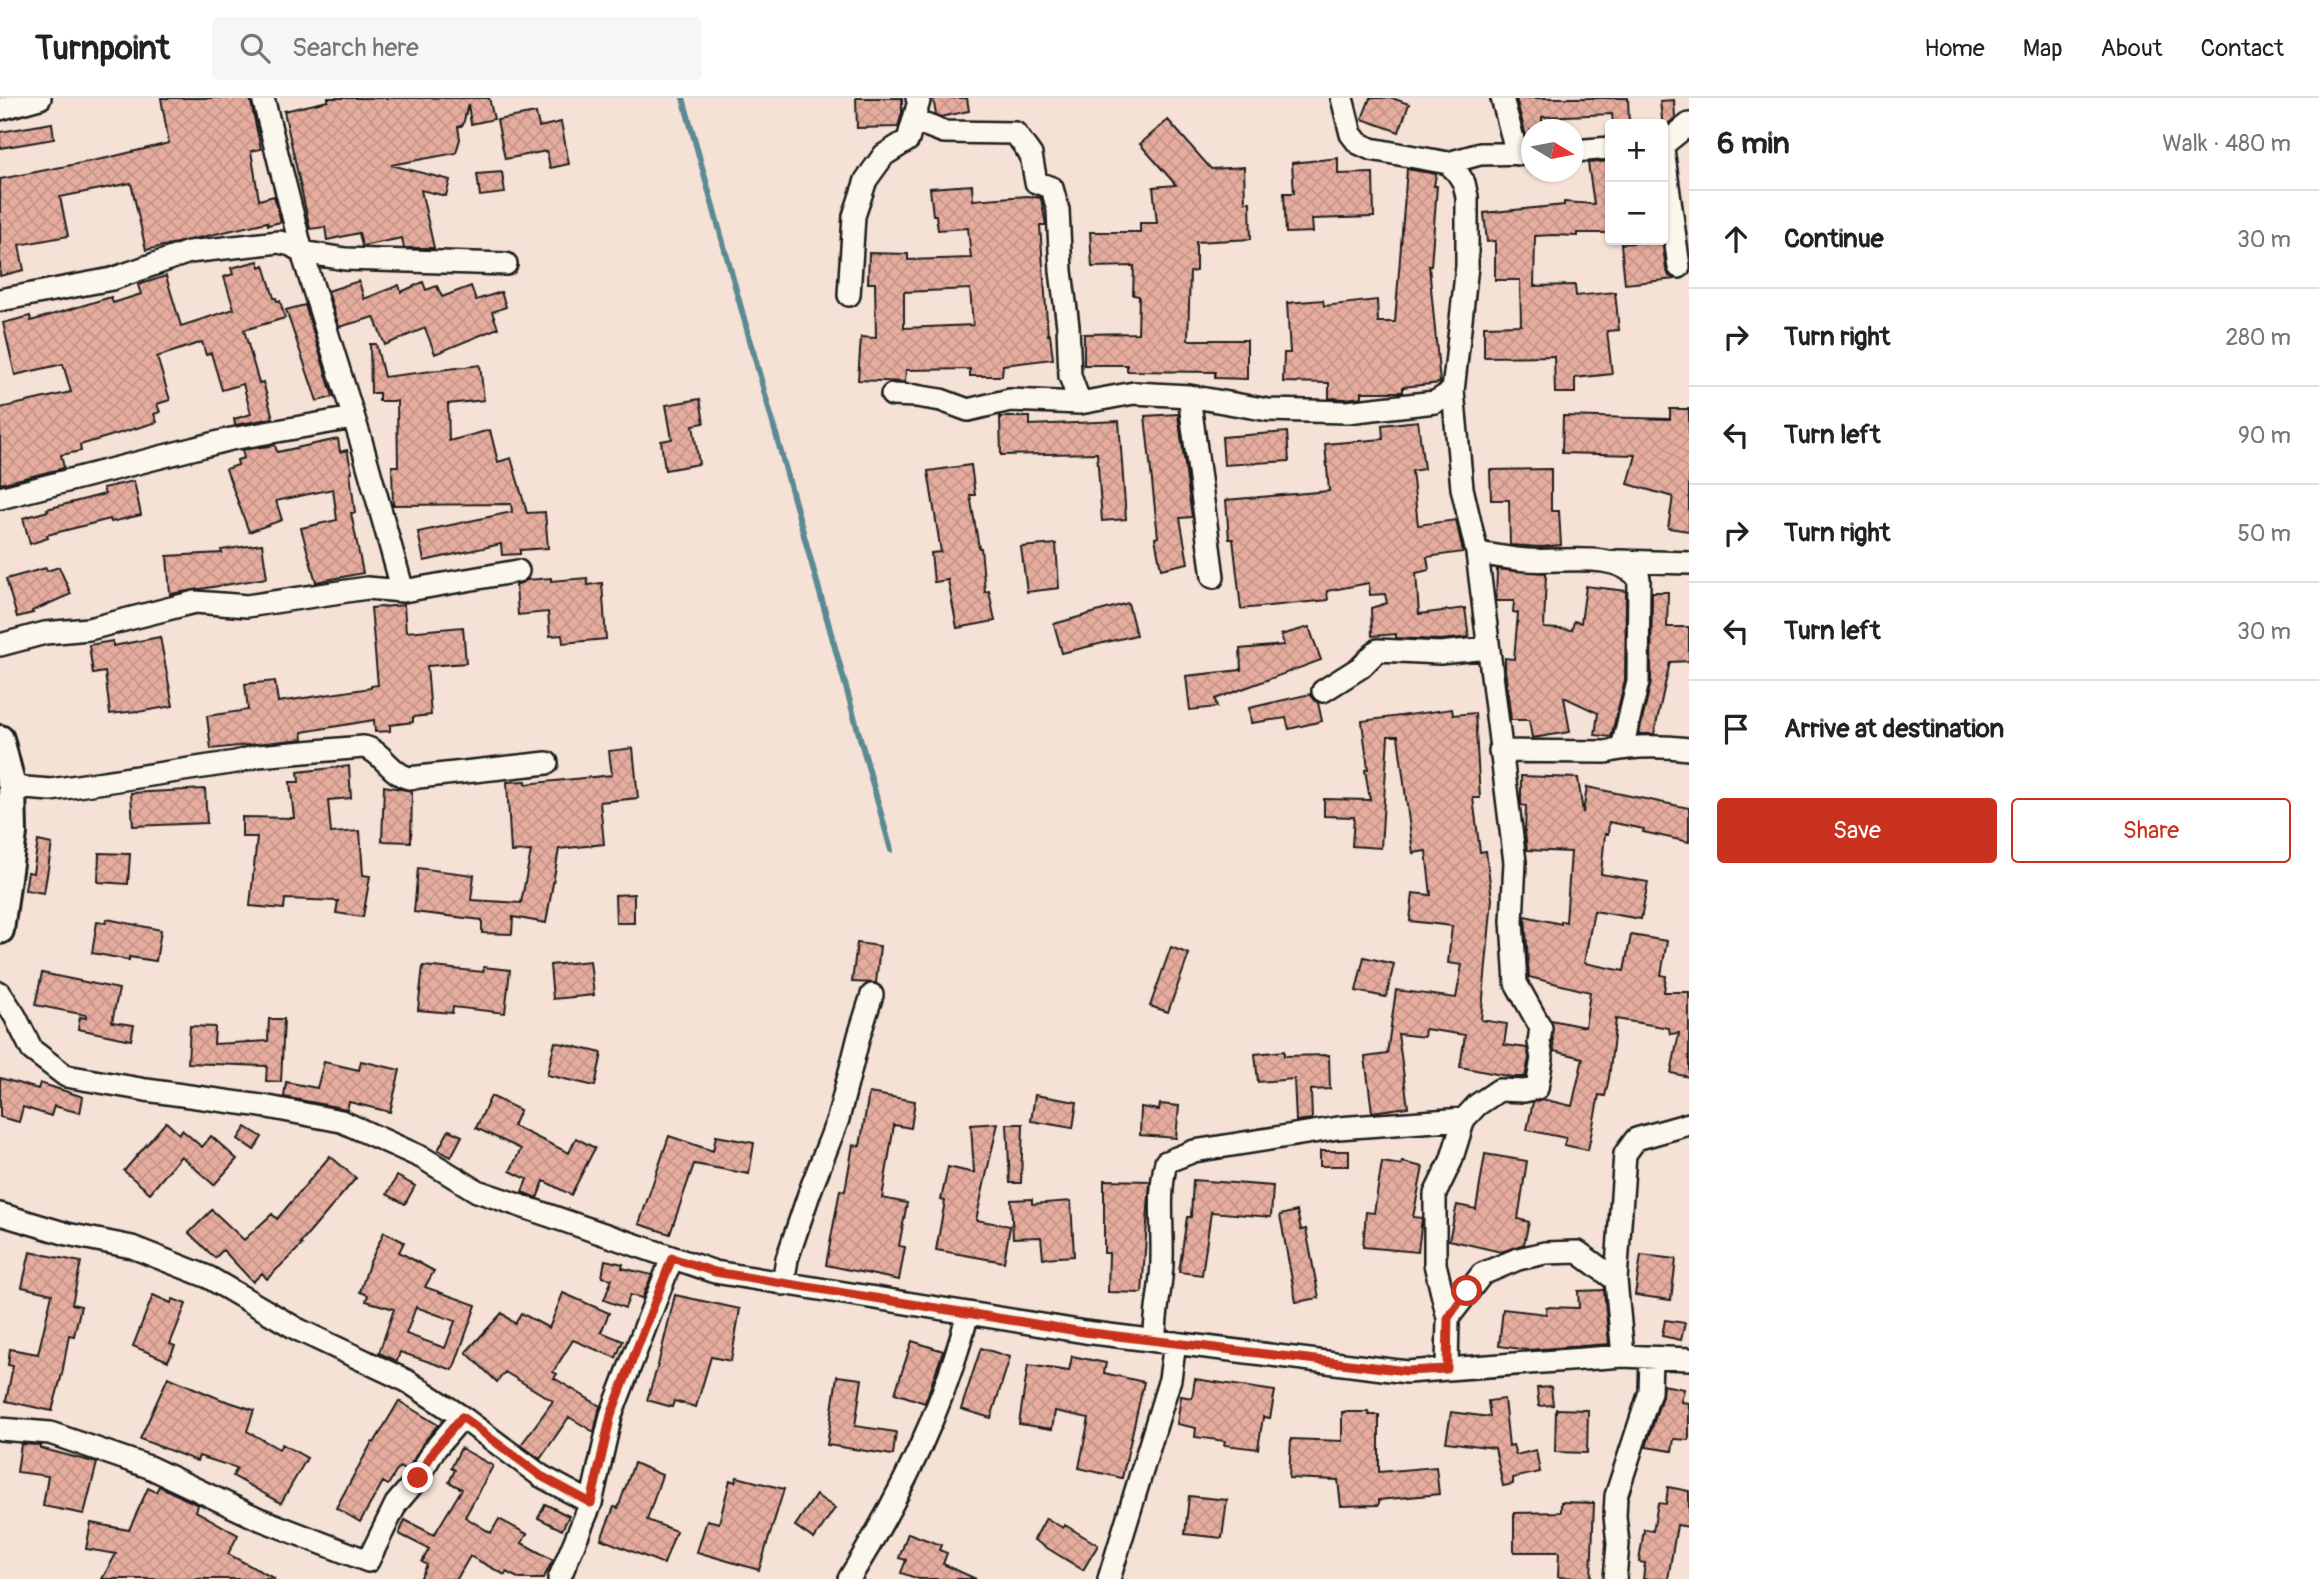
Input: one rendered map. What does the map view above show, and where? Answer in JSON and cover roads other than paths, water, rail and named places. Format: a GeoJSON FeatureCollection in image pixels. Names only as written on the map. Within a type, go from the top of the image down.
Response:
{"type":"FeatureCollection","features":[{"type":"Feature","properties":{"kind":"street"},"geometry":{"type":"LineString","coordinates":[[0,109],[40,98]]}},
{"type":"Feature","properties":{"kind":"street"},"geometry":{"type":"LineString","coordinates":[[263,98],[302,252],[354,418],[403,591]]}},
{"type":"Feature","properties":{"kind":"street"},"geometry":{"type":"LineString","coordinates":[[849,295],[855,216],[866,180],[884,155],[908,140],[915,121],[918,98]]}},
{"type":"Feature","properties":{"kind":"street"},"geometry":{"type":"LineString","coordinates":[[1342,98],[1351,134],[1358,143],[1371,149],[1448,163],[1480,154],[1521,154]]}},
{"type":"Feature","properties":{"kind":"street"},"geometry":{"type":"LineString","coordinates":[[1502,98],[1521,146]]}},
{"type":"Feature","properties":{"kind":"street"},"geometry":{"type":"LineString","coordinates":[[915,121],[944,132],[1015,133],[1031,155],[1036,182],[1052,188],[1058,210],[1070,376],[1080,403]]}},
{"type":"Feature","properties":{"kind":"street"},"geometry":{"type":"LineString","coordinates":[[1668,142],[1689,124]]}},
{"type":"Feature","properties":{"kind":"street"},"geometry":{"type":"LineString","coordinates":[[1668,145],[1689,141]]}},
{"type":"Feature","properties":{"kind":"street"},"geometry":{"type":"LineString","coordinates":[[1584,150],[1605,148]]}},
{"type":"Feature","properties":{"kind":"street"},"geometry":{"type":"LineString","coordinates":[[1447,1369],[1448,1318],[1436,1264],[1435,1194],[1451,1161],[1464,1119],[1477,1105],[1499,1090],[1524,1091],[1537,1088],[1542,1058],[1539,1042],[1541,1028],[1516,983],[1512,921],[1515,862],[1477,553],[1462,488],[1453,391],[1467,266],[1467,197],[1464,183],[1448,163]]}},
{"type":"Feature","properties":{"kind":"street"},"geometry":{"type":"LineString","coordinates":[[1668,182],[1679,267]]}},
{"type":"Feature","properties":{"kind":"street"},"geometry":{"type":"LineString","coordinates":[[0,300],[112,279],[189,252],[279,242],[302,252],[345,259],[506,264]]}},
{"type":"Feature","properties":{"kind":"street"},"geometry":{"type":"LineString","coordinates":[[892,395],[941,400],[968,410],[1010,400],[1080,403],[1134,393],[1189,396],[1268,410],[1347,412],[1435,402],[1453,391]]}},
{"type":"Feature","properties":{"kind":"street"},"geometry":{"type":"LineString","coordinates":[[1189,396],[1213,576]]}},
{"type":"Feature","properties":{"kind":"street"},"geometry":{"type":"LineString","coordinates":[[0,498],[231,439],[354,418]]}},
{"type":"Feature","properties":{"kind":"street"},"geometry":{"type":"LineString","coordinates":[[1477,553],[1527,560],[1689,563]]}},
{"type":"Feature","properties":{"kind":"street"},"geometry":{"type":"LineString","coordinates":[[1601,561],[1630,568],[1639,578],[1638,682],[1622,748]]}},
{"type":"Feature","properties":{"kind":"street"},"geometry":{"type":"LineString","coordinates":[[0,645],[45,633],[89,629],[195,602],[247,606],[367,588],[403,591],[518,571]]}},
{"type":"Feature","properties":{"kind":"street"},"geometry":{"type":"LineString","coordinates":[[1323,691],[1361,667],[1378,650],[1440,653],[1488,648]]}},
{"type":"Feature","properties":{"kind":"street"},"geometry":{"type":"LineString","coordinates":[[0,739],[12,787],[13,833],[0,930]]}},
{"type":"Feature","properties":{"kind":"street"},"geometry":{"type":"LineString","coordinates":[[1500,751],[1606,752],[1643,746],[1689,750]]}},
{"type":"Feature","properties":{"kind":"street"},"geometry":{"type":"LineString","coordinates":[[12,787],[51,790],[236,762],[258,756],[363,747],[373,750],[400,776],[409,778],[547,763]]}},
{"type":"Feature","properties":{"kind":"street"},"geometry":{"type":"LineString","coordinates":[[0,993],[32,1050],[65,1076],[341,1121],[424,1158],[477,1191],[715,1272],[1165,1342],[1407,1371],[1623,1356],[1689,1359]]}},
{"type":"Feature","properties":{"kind":"street"},"geometry":{"type":"LineString","coordinates":[[783,1284],[787,1259],[838,1119],[872,995]]}},
{"type":"Feature","properties":{"kind":"street"},"geometry":{"type":"LineString","coordinates":[[1109,1579],[1170,1379],[1165,1342],[1154,1322],[1163,1261],[1160,1184],[1166,1162],[1194,1151],[1338,1128],[1464,1119]]}},
{"type":"Feature","properties":{"kind":"street"},"geometry":{"type":"LineString","coordinates":[[1623,1356],[1616,1280],[1625,1154],[1636,1139],[1689,1124]]}},
{"type":"Feature","properties":{"kind":"street"},"geometry":{"type":"LineString","coordinates":[[0,1214],[67,1234],[132,1247],[208,1277],[296,1329],[408,1381],[541,1476],[591,1503]]}},
{"type":"Feature","properties":{"kind":"street"},"geometry":{"type":"LineString","coordinates":[[1448,1318],[1482,1274],[1518,1259],[1545,1253],[1578,1252],[1616,1280]]}},
{"type":"Feature","properties":{"kind":"street"},"geometry":{"type":"LineString","coordinates":[[560,1579],[591,1503],[611,1415],[672,1258]]}},
{"type":"Feature","properties":{"kind":"street"},"geometry":{"type":"LineString","coordinates":[[849,1579],[907,1478],[958,1352],[968,1313]]}},
{"type":"Feature","properties":{"kind":"street"},"geometry":{"type":"LineString","coordinates":[[1615,1579],[1618,1544],[1616,1496],[1650,1392],[1650,1358]]}},
{"type":"Feature","properties":{"kind":"street"},"geometry":{"type":"LineString","coordinates":[[0,1429],[50,1433],[149,1467],[257,1518],[368,1561],[396,1504],[418,1478],[434,1450],[462,1417]]}},
{"type":"Feature","properties":{"kind":"waterway"},"geometry":{"type":"LineString","coordinates":[[683,98],[891,850]]}}]}
